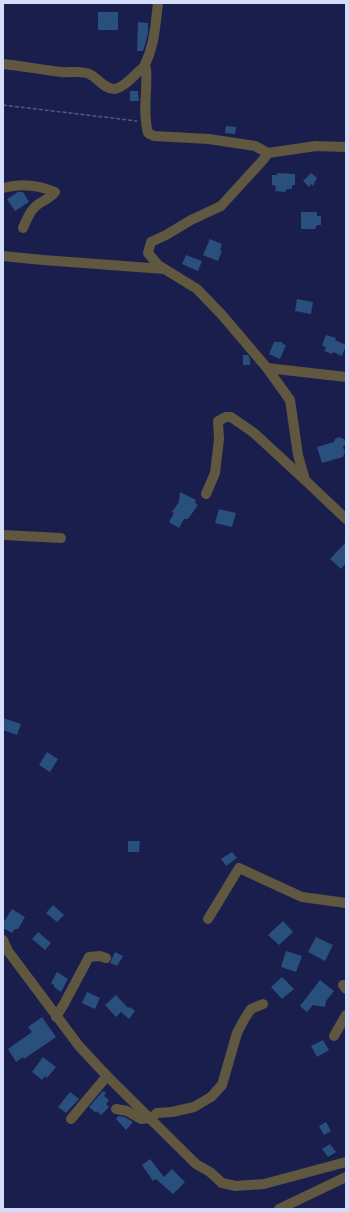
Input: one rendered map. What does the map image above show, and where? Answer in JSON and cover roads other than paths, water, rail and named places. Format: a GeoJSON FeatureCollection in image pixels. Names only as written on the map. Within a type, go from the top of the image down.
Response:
{"type":"FeatureCollection","features":[{"type":"Feature","properties":{"kind":"street"},"geometry":{"type":"LineString","coordinates":[[3,64],[62,72],[88,73],[100,80],[106,87],[113,89],[122,87],[144,66],[152,46],[158,3]]}},
{"type":"Feature","properties":{"kind":"street"},"geometry":{"type":"LineString","coordinates":[[144,66],[146,69],[147,80],[145,122],[148,133],[154,136],[209,139],[255,146],[268,153],[316,146],[346,147]]}},
{"type":"Feature","properties":{"kind":"street"},"geometry":{"type":"LineString","coordinates":[[268,153],[221,206],[151,242],[148,253],[158,265],[197,289],[222,315],[267,368],[290,400],[298,455],[305,480]]}},
{"type":"Feature","properties":{"kind":"street"},"geometry":{"type":"LineString","coordinates":[[3,188],[14,185],[35,186],[54,192],[51,197],[34,207],[26,219],[23,228]]}},
{"type":"Feature","properties":{"kind":"street"},"geometry":{"type":"LineString","coordinates":[[3,256],[166,269]]}},
{"type":"Feature","properties":{"kind":"street"},"geometry":{"type":"LineString","coordinates":[[267,368],[346,377]]}},
{"type":"Feature","properties":{"kind":"street"},"geometry":{"type":"LineString","coordinates":[[206,494],[215,473],[218,421],[226,417],[231,417],[254,433],[346,519]]}},
{"type":"Feature","properties":{"kind":"street"},"geometry":{"type":"LineString","coordinates":[[3,535],[61,538]]}},
{"type":"Feature","properties":{"kind":"street"},"geometry":{"type":"LineString","coordinates":[[208,919],[239,868],[302,897],[346,903]]}},
{"type":"Feature","properties":{"kind":"street"},"geometry":{"type":"LineString","coordinates":[[3,940],[6,952],[79,1046],[107,1076],[196,1164],[210,1172],[222,1183],[236,1186],[264,1184],[346,1162]]}},
{"type":"Feature","properties":{"kind":"street"},"geometry":{"type":"LineString","coordinates":[[56,1017],[89,957],[100,956],[106,958]]}},
{"type":"Feature","properties":{"kind":"street"},"geometry":{"type":"LineString","coordinates":[[116,1109],[127,1111],[141,1119],[151,1118],[157,1113],[172,1112],[194,1107],[211,1097],[222,1085],[237,1033],[245,1018],[251,1009],[264,1004]]}},
{"type":"Feature","properties":{"kind":"street"},"geometry":{"type":"LineString","coordinates":[[334,1036],[346,1014]]}},
{"type":"Feature","properties":{"kind":"street"},"geometry":{"type":"LineString","coordinates":[[71,1118],[107,1076]]}},
{"type":"Feature","properties":{"kind":"street"},"geometry":{"type":"LineString","coordinates":[[279,1209],[346,1177]]}}]}
